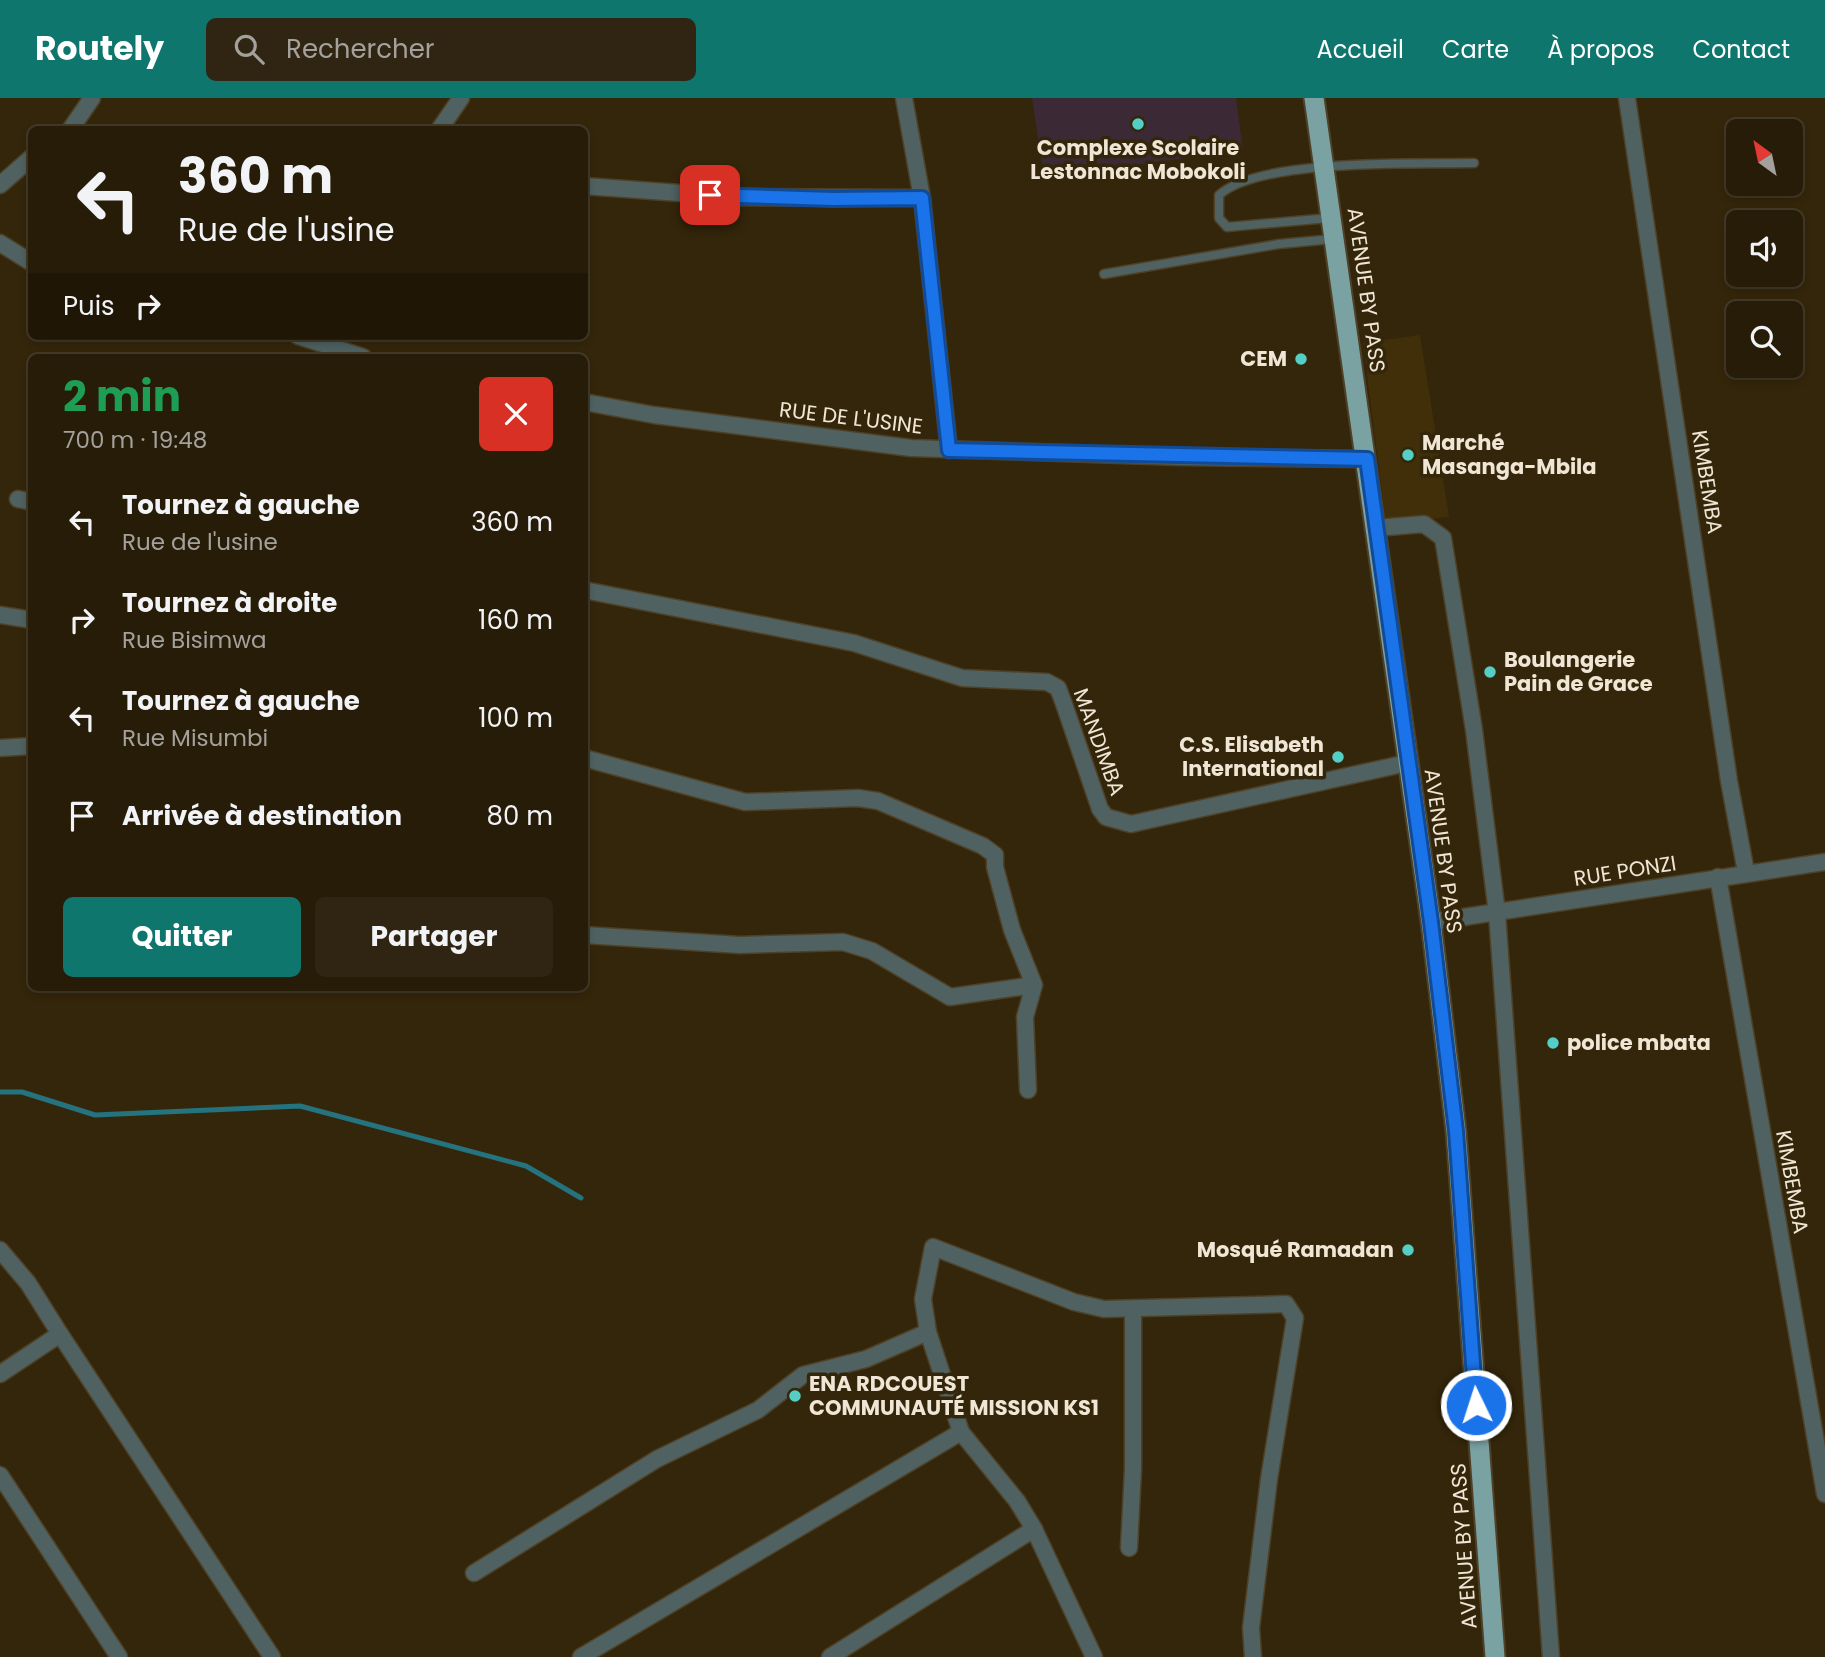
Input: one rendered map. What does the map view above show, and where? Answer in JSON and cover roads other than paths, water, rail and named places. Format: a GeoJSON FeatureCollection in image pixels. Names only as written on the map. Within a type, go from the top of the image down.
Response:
{"type":"FeatureCollection","features":[{"type":"Feature","properties":{"kind":"highway","name":"AVENUE BY PASS"},"geometry":{"type":"LineString","coordinates":[[1314,98],[1431,922],[1456,1131],[1495,1657]]}},
{"type":"Feature","properties":{"kind":"street"},"geometry":{"type":"LineString","coordinates":[[73,126],[92,98]]}},
{"type":"Feature","properties":{"kind":"street"},"geometry":{"type":"LineString","coordinates":[[442,126],[461,98]]}},
{"type":"Feature","properties":{"kind":"street"},"geometry":{"type":"LineString","coordinates":[[904,98],[922,198],[949,450]]}},
{"type":"Feature","properties":{"kind":"street","name":"KIMBEMBA"},"geometry":{"type":"LineString","coordinates":[[1627,98],[1729,781],[1746,872]]}},
{"type":"Feature","properties":{"kind":"street"},"geometry":{"type":"LineString","coordinates":[[0,186],[28,161]]}},
{"type":"Feature","properties":{"kind":"street"},"geometry":{"type":"LineString","coordinates":[[588,186],[735,197],[922,198]]}},
{"type":"Feature","properties":{"kind":"street"},"geometry":{"type":"LineString","coordinates":[[0,243],[28,260]]}},
{"type":"Feature","properties":{"kind":"street"},"geometry":{"type":"LineString","coordinates":[[310,340],[354,354]]}},
{"type":"Feature","properties":{"kind":"street","name":"RUE DE L'USINE"},"geometry":{"type":"LineString","coordinates":[[588,403],[654,415],[911,448],[1367,459]]}},
{"type":"Feature","properties":{"kind":"street"},"geometry":{"type":"LineString","coordinates":[[1376,528],[1424,524],[1443,538],[1474,730],[1497,913],[1550,1657]]}},
{"type":"Feature","properties":{"kind":"street","name":"MANDIMBA"},"geometry":{"type":"LineString","coordinates":[[588,591],[854,643],[962,678],[1047,682],[1058,688],[1100,809],[1106,817],[1131,824],[1407,762]]}},
{"type":"Feature","properties":{"kind":"street"},"geometry":{"type":"LineString","coordinates":[[0,615],[28,619]]}},
{"type":"Feature","properties":{"kind":"street"},"geometry":{"type":"LineString","coordinates":[[0,748],[28,746]]}},
{"type":"Feature","properties":{"kind":"street"},"geometry":{"type":"LineString","coordinates":[[588,759],[745,802],[859,799],[878,801],[983,846],[995,855],[995,867],[1012,930],[1034,985],[1025,1017],[1028,1090]]}},
{"type":"Feature","properties":{"kind":"street","name":"RUE PONZI"},"geometry":{"type":"LineString","coordinates":[[1431,922],[1825,862]]}},
{"type":"Feature","properties":{"kind":"street","name":"KIMBEMBA"},"geometry":{"type":"LineString","coordinates":[[1718,877],[1825,1494]]}},
{"type":"Feature","properties":{"kind":"street"},"geometry":{"type":"LineString","coordinates":[[588,935],[740,945],[844,942],[872,951],[950,997],[1034,985]]}},
{"type":"Feature","properties":{"kind":"street"},"geometry":{"type":"LineString","coordinates":[[1094,1657],[1034,1529],[1017,1501],[961,1432],[929,1332],[923,1289],[933,1247],[1074,1302],[1104,1310],[1286,1304],[1293,1311],[1295,1318],[1269,1479],[1251,1628],[1253,1657]]}},
{"type":"Feature","properties":{"kind":"street"},"geometry":{"type":"LineString","coordinates":[[0,1250],[28,1283],[272,1657]]}},
{"type":"Feature","properties":{"kind":"street"},"geometry":{"type":"LineString","coordinates":[[1129,1548],[1133,1469],[1133,1310]]}},
{"type":"Feature","properties":{"kind":"street"},"geometry":{"type":"LineString","coordinates":[[474,1573],[657,1459],[758,1410],[803,1375],[866,1359],[929,1332]]}},
{"type":"Feature","properties":{"kind":"street"},"geometry":{"type":"LineString","coordinates":[[0,1374],[60,1334]]}},
{"type":"Feature","properties":{"kind":"street"},"geometry":{"type":"LineString","coordinates":[[581,1657],[961,1432]]}},
{"type":"Feature","properties":{"kind":"street"},"geometry":{"type":"LineString","coordinates":[[0,1475],[119,1657]]}},
{"type":"Feature","properties":{"kind":"street"},"geometry":{"type":"LineString","coordinates":[[830,1657],[1034,1529]]}},
{"type":"Feature","properties":{"kind":"lane"},"geometry":{"type":"LineString","coordinates":[[1333,218],[1237,229],[1227,227],[1219,218],[1219,195],[1227,187],[1244,180],[1325,165],[1474,163]]}},
{"type":"Feature","properties":{"kind":"lane"},"geometry":{"type":"LineString","coordinates":[[1104,274],[1279,244],[1336,239]]}},
{"type":"Feature","properties":{"kind":"waterway"},"geometry":{"type":"LineString","coordinates":[[0,1092],[22,1092],[95,1115],[300,1106],[526,1166],[581,1198]]}},
{"type":"Feature","properties":{"kind":"place","name":"Complexe Scolaire Lestonnac Mobokoli"},"geometry":{"type":"Point","coordinates":[1138,124]}},
{"type":"Feature","properties":{"kind":"place","name":"CEM"},"geometry":{"type":"Point","coordinates":[1301,359]}},
{"type":"Feature","properties":{"kind":"place","name":"Marché Masanga-Mbila"},"geometry":{"type":"Point","coordinates":[1408,455]}},
{"type":"Feature","properties":{"kind":"place","name":"Boulangerie Pain de Grace"},"geometry":{"type":"Point","coordinates":[1490,672]}},
{"type":"Feature","properties":{"kind":"place","name":"C.S. Elisabeth International"},"geometry":{"type":"Point","coordinates":[1338,757]}},
{"type":"Feature","properties":{"kind":"place","name":"police mbata"},"geometry":{"type":"Point","coordinates":[1553,1043]}},
{"type":"Feature","properties":{"kind":"place","name":"Mosqué Ramadan"},"geometry":{"type":"Point","coordinates":[1408,1250]}},
{"type":"Feature","properties":{"kind":"place","name":"ENA RDCOUEST COMMUNAUTÉ MISSION KS1"},"geometry":{"type":"Point","coordinates":[795,1396]}}]}
